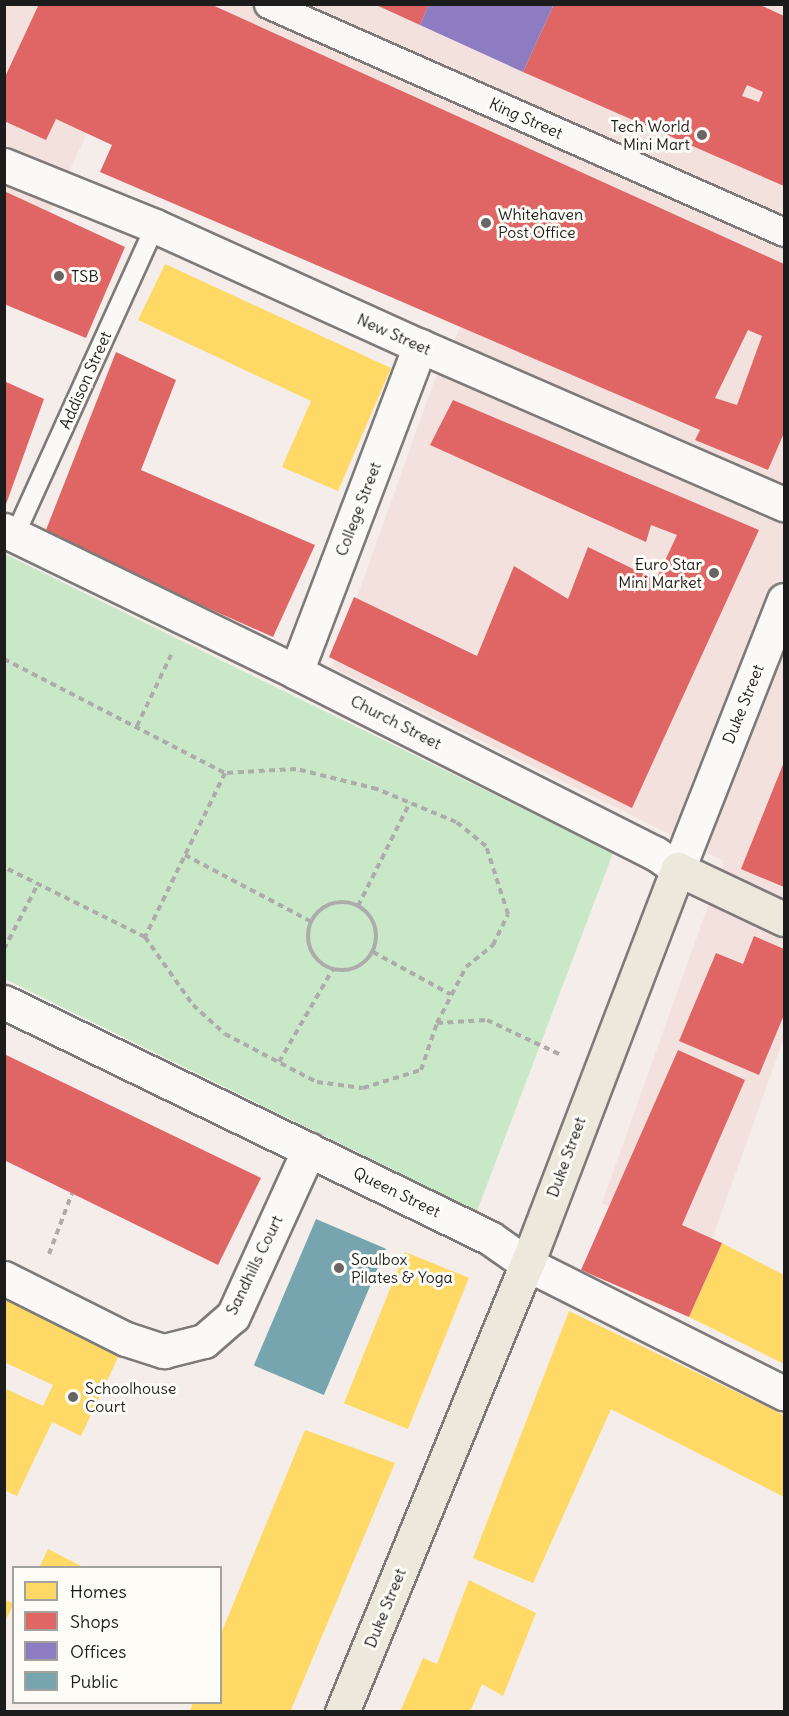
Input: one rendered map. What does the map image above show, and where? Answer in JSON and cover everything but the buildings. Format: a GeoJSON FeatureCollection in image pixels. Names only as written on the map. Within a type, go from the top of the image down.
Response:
{"type":"FeatureCollection","features":[{"type":"Feature","properties":{"kind":"main road","name":"Church Street"},"geometry":{"type":"LineString","coordinates":[[678,869],[784,920]]}},
{"type":"Feature","properties":{"kind":"main road","name":"Duke Street"},"geometry":{"type":"LineString","coordinates":[[342,1712],[527,1263],[598,1070],[678,869]]}},
{"type":"Feature","properties":{"kind":"street","name":"King Street"},"geometry":{"type":"LineString","coordinates":[[268,4],[784,232]]}},
{"type":"Feature","properties":{"kind":"street","name":"New Street"},"geometry":{"type":"LineString","coordinates":[[4,165],[155,226],[420,346],[784,504]]}},
{"type":"Feature","properties":{"kind":"street","name":"College Street"},"geometry":{"type":"LineString","coordinates":[[296,672],[420,346]]}},
{"type":"Feature","properties":{"kind":"street","name":"Church Street"},"geometry":{"type":"LineString","coordinates":[[10,533],[296,672],[655,853],[678,869]]}},
{"type":"Feature","properties":{"kind":"street","name":"Duke Street"},"geometry":{"type":"LineString","coordinates":[[678,869],[784,600]]}},
{"type":"Feature","properties":{"kind":"street","name":"Queen Street"},"geometry":{"type":"LineString","coordinates":[[4,1002],[490,1238],[527,1263],[784,1393]]}},
{"type":"Feature","properties":{"kind":"street","name":"Sandhills Court"},"geometry":{"type":"LineString","coordinates":[[4,1278],[126,1339],[164,1351],[204,1341],[233,1316],[309,1149]]}},
{"type":"Feature","properties":{"kind":"lane","name":"Addison Street"},"geometry":{"type":"LineString","coordinates":[[10,533],[155,226]]}},
{"type":"Feature","properties":{"kind":"path"},"geometry":{"type":"LineString","coordinates":[[137,726],[188,619]]}},
{"type":"Feature","properties":{"kind":"path"},"geometry":{"type":"LineString","coordinates":[[4,659],[225,773],[296,769],[410,802],[456,822],[486,846],[507,914],[494,945],[466,967],[450,994],[420,1070],[363,1088],[316,1082],[225,1034],[194,1005],[145,937],[4,867]]}},
{"type":"Feature","properties":{"kind":"path"},"geometry":{"type":"LineString","coordinates":[[145,937],[225,773]]}},
{"type":"Feature","properties":{"kind":"path"},"geometry":{"type":"LineString","coordinates":[[358,906],[410,802]]}},
{"type":"Feature","properties":{"kind":"path"},"geometry":{"type":"LineString","coordinates":[[185,855],[312,922]]}},
{"type":"Feature","properties":{"kind":"path"},"geometry":{"type":"LineString","coordinates":[[4,949],[38,884]]}},
{"type":"Feature","properties":{"kind":"path"},"geometry":{"type":"LineString","coordinates":[[348,903],[358,906],[372,921],[376,931],[373,952],[356,968],[333,969],[314,956],[309,933],[312,922],[327,906],[348,903]]}},
{"type":"Feature","properties":{"kind":"path"},"geometry":{"type":"LineString","coordinates":[[373,952],[450,994]]}},
{"type":"Feature","properties":{"kind":"path"},"geometry":{"type":"LineString","coordinates":[[279,1062],[333,969]]}},
{"type":"Feature","properties":{"kind":"path"},"geometry":{"type":"LineString","coordinates":[[437,1023],[487,1020],[598,1070]]}},
{"type":"Feature","properties":{"kind":"path"},"geometry":{"type":"LineString","coordinates":[[34,1293],[72,1193]]}},
{"type":"Feature","properties":{"kind":"shaded area"},"geometry":{"type":"Polygon","coordinates":[[[5,5],[545,5],[723,79],[765,5],[784,5],[784,1038],[705,1259],[602,1203],[724,861],[332,667],[435,379],[489,269],[100,105],[5,309],[5,5]]]}},
{"type":"Feature","properties":{"kind":"green space"},"geometry":{"type":"Polygon","coordinates":[[[5,554],[613,853],[477,1211],[5,979],[5,554]]]}},
{"type":"Feature","properties":{"kind":"place","name":"Tech World Mini Mart"},"geometry":{"type":"Point","coordinates":[702,135]}},
{"type":"Feature","properties":{"kind":"place","name":"Whitehaven Post Office"},"geometry":{"type":"Point","coordinates":[486,223]}},
{"type":"Feature","properties":{"kind":"place","name":"TSB"},"geometry":{"type":"Point","coordinates":[59,276]}},
{"type":"Feature","properties":{"kind":"place","name":"Euro Star Mini Market"},"geometry":{"type":"Point","coordinates":[714,573]}},
{"type":"Feature","properties":{"kind":"place","name":"Soulbox Pilates & Yoga"},"geometry":{"type":"Point","coordinates":[339,1268]}},
{"type":"Feature","properties":{"kind":"place","name":"Schoolhouse Court"},"geometry":{"type":"Point","coordinates":[73,1397]}}]}
